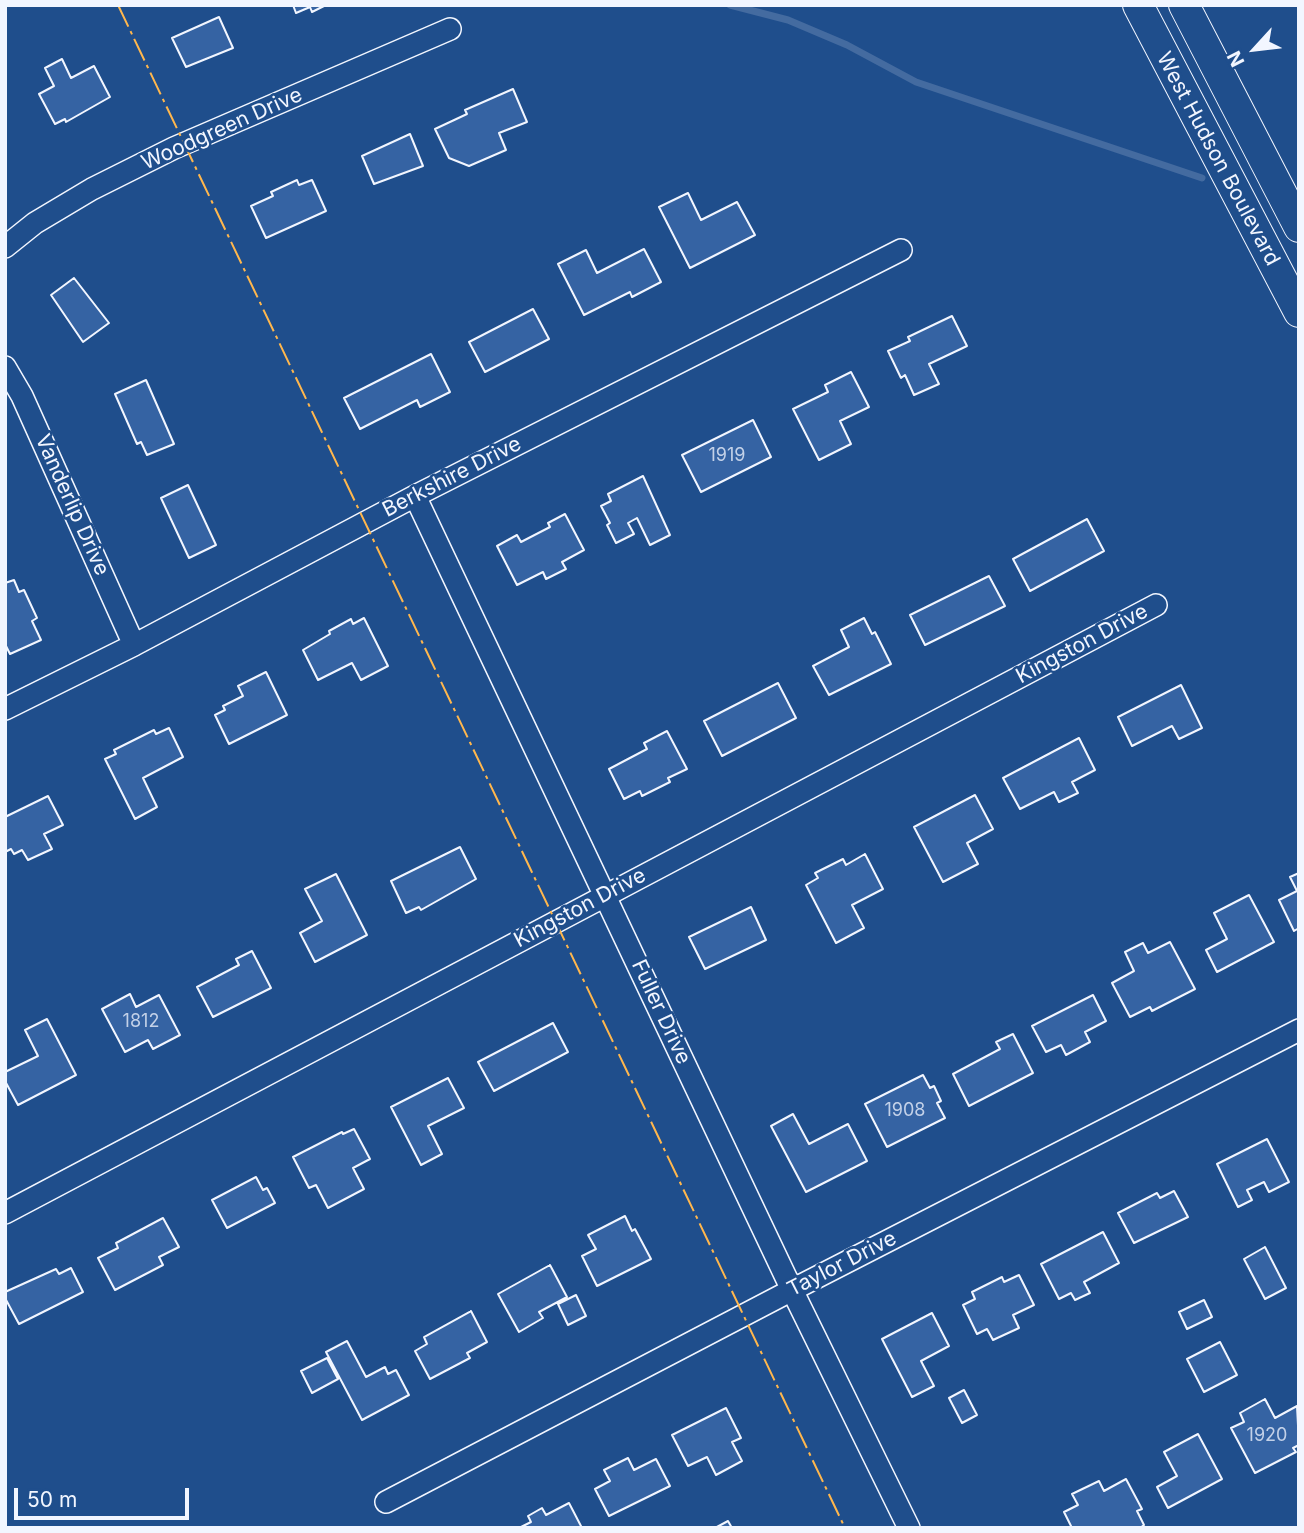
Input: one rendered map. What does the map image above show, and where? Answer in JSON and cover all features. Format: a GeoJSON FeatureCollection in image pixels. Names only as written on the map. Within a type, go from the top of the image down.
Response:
{"type":"FeatureCollection","features":[{"type":"Feature","properties":{"kind":"main road","name":"West Hudson Boulevard"},"geometry":{"type":"LineString","coordinates":[[1138,5],[1299,312]]}},
{"type":"Feature","properties":{"kind":"main road","name":"West Hudson Boulevard"},"geometry":{"type":"LineString","coordinates":[[1184,5],[1299,226]]}},
{"type":"Feature","properties":{"kind":"street","name":"Woodgreen Drive"},"geometry":{"type":"LineString","coordinates":[[5,247],[35,223],[92,189],[174,148],[450,29]]}},
{"type":"Feature","properties":{"kind":"street","name":"Berkshire Drive"},"geometry":{"type":"LineString","coordinates":[[5,709],[134,645],[415,496],[901,250]]}},
{"type":"Feature","properties":{"kind":"street","name":"Vanderlip Drive"},"geometry":{"type":"LineString","coordinates":[[5,367],[22,396],[134,645]]}},
{"type":"Feature","properties":{"kind":"street","name":"Fuller Drive"},"geometry":{"type":"LineString","coordinates":[[415,496],[792,1290],[909,1528]]}},
{"type":"Feature","properties":{"kind":"street","name":"Kingston Drive"},"geometry":{"type":"LineString","coordinates":[[5,1213],[1156,605]]}},
{"type":"Feature","properties":{"kind":"street","name":"Taylor Drive"},"geometry":{"type":"LineString","coordinates":[[386,1502],[1299,1030]]}},
{"type":"Feature","properties":{"kind":"building"},"geometry":{"type":"Polygon","coordinates":[[[293,5],[326,5],[312,12],[310,7],[296,13],[293,5]]]}},
{"type":"Feature","properties":{"kind":"building"},"geometry":{"type":"Polygon","coordinates":[[[219,17],[233,48],[186,67],[172,38],[219,17]]]}},
{"type":"Feature","properties":{"kind":"building"},"geometry":{"type":"Polygon","coordinates":[[[62,59],[71,78],[94,66],[110,97],[66,122],[65,119],[55,124],[39,94],[54,86],[45,68],[62,59]]]}},
{"type":"Feature","properties":{"kind":"building"},"geometry":{"type":"Polygon","coordinates":[[[513,89],[527,122],[499,133],[506,150],[469,166],[449,158],[435,129],[467,114],[465,110],[513,89]]]}},
{"type":"Feature","properties":{"kind":"building"},"geometry":{"type":"Polygon","coordinates":[[[410,134],[423,166],[374,184],[362,156],[410,134]]]}},
{"type":"Feature","properties":{"kind":"building"},"geometry":{"type":"Polygon","coordinates":[[[297,180],[299,185],[312,180],[326,211],[266,238],[251,206],[273,196],[271,192],[297,180]]]}},
{"type":"Feature","properties":{"kind":"building"},"geometry":{"type":"Polygon","coordinates":[[[688,193],[701,220],[737,202],[755,235],[690,268],[659,207],[688,193]]]}},
{"type":"Feature","properties":{"kind":"building"},"geometry":{"type":"Polygon","coordinates":[[[644,249],[661,282],[632,297],[630,292],[584,315],[558,264],[586,250],[597,273],[644,249]]]}},
{"type":"Feature","properties":{"kind":"building"},"geometry":{"type":"Polygon","coordinates":[[[74,278],[109,323],[83,342],[51,295],[74,278]]]}},
{"type":"Feature","properties":{"kind":"building"},"geometry":{"type":"Polygon","coordinates":[[[533,309],[549,339],[485,372],[469,342],[533,309]]]}},
{"type":"Feature","properties":{"kind":"building"},"geometry":{"type":"Polygon","coordinates":[[[952,316],[967,346],[929,364],[939,384],[914,395],[905,375],[901,378],[888,351],[910,341],[908,337],[952,316]]]}},
{"type":"Feature","properties":{"kind":"building"},"geometry":{"type":"Polygon","coordinates":[[[431,354],[450,392],[420,407],[417,400],[360,429],[344,398],[431,354]]]}},
{"type":"Feature","properties":{"kind":"building"},"geometry":{"type":"Polygon","coordinates":[[[851,372],[869,407],[840,421],[851,444],[819,460],[793,409],[828,392],[825,385],[851,372]]]}},
{"type":"Feature","properties":{"kind":"building"},"geometry":{"type":"Polygon","coordinates":[[[146,380],[174,444],[147,455],[141,442],[137,444],[115,394],[146,380]]]}},
{"type":"Feature","properties":{"kind":"building"},"geometry":{"type":"Polygon","coordinates":[[[753,420],[771,457],[701,492],[682,455],[753,420]]]}},
{"type":"Feature","properties":{"kind":"building"},"geometry":{"type":"Polygon","coordinates":[[[643,476],[670,535],[650,545],[637,518],[628,523],[634,534],[616,543],[601,506],[611,501],[608,494],[643,476]]]}},
{"type":"Feature","properties":{"kind":"building"},"geometry":{"type":"Polygon","coordinates":[[[188,485],[216,545],[189,558],[161,498],[188,485]]]}},
{"type":"Feature","properties":{"kind":"building"},"geometry":{"type":"Polygon","coordinates":[[[565,514],[584,550],[562,562],[566,569],[546,579],[543,572],[517,585],[497,546],[517,535],[521,542],[550,527],[548,523],[565,514]]]}},
{"type":"Feature","properties":{"kind":"building"},"geometry":{"type":"Polygon","coordinates":[[[1087,519],[1104,551],[1030,591],[1013,559],[1087,519]]]}},
{"type":"Feature","properties":{"kind":"building"},"geometry":{"type":"Polygon","coordinates":[[[989,576],[1005,606],[925,645],[910,615],[989,576]]]}},
{"type":"Feature","properties":{"kind":"building"},"geometry":{"type":"Polygon","coordinates":[[[14,580],[19,592],[24,590],[37,618],[32,621],[41,640],[10,654],[5,644],[5,583],[14,580]]]}},
{"type":"Feature","properties":{"kind":"building"},"geometry":{"type":"Polygon","coordinates":[[[364,618],[388,666],[361,680],[352,663],[318,680],[303,650],[351,619],[353,624],[364,618]]]}},
{"type":"Feature","properties":{"kind":"building"},"geometry":{"type":"Polygon","coordinates":[[[864,618],[872,634],[875,632],[891,664],[829,695],[813,666],[849,647],[841,630],[864,618]]]}},
{"type":"Feature","properties":{"kind":"building"},"geometry":{"type":"Polygon","coordinates":[[[266,672],[287,715],[229,744],[215,715],[225,710],[223,706],[243,696],[238,686],[266,672]]]}},
{"type":"Feature","properties":{"kind":"building"},"geometry":{"type":"Polygon","coordinates":[[[778,683],[796,718],[722,756],[704,721],[778,683]]]}},
{"type":"Feature","properties":{"kind":"building"},"geometry":{"type":"Polygon","coordinates":[[[1181,685],[1202,728],[1179,739],[1172,726],[1132,746],[1118,717],[1181,685]]]}},
{"type":"Feature","properties":{"kind":"building"},"geometry":{"type":"Polygon","coordinates":[[[169,728],[183,757],[143,778],[157,807],[135,819],[105,759],[116,754],[114,750],[154,730],[156,734],[169,728]]]}},
{"type":"Feature","properties":{"kind":"building"},"geometry":{"type":"Polygon","coordinates":[[[667,731],[687,769],[668,778],[670,782],[642,796],[640,791],[624,799],[609,769],[647,749],[644,743],[667,731]]]}},
{"type":"Feature","properties":{"kind":"building"},"geometry":{"type":"Polygon","coordinates":[[[1079,738],[1095,770],[1072,782],[1078,793],[1059,802],[1054,792],[1020,809],[1003,778],[1079,738]]]}},
{"type":"Feature","properties":{"kind":"building"},"geometry":{"type":"Polygon","coordinates":[[[975,795],[993,829],[967,843],[978,864],[943,882],[914,827],[975,795]]]}},
{"type":"Feature","properties":{"kind":"building"},"geometry":{"type":"Polygon","coordinates":[[[48,796],[63,825],[44,834],[52,849],[28,860],[22,850],[14,854],[11,849],[5,852],[5,817],[48,796]]]}},
{"type":"Feature","properties":{"kind":"building"},"geometry":{"type":"Polygon","coordinates":[[[460,847],[476,879],[421,910],[419,907],[406,913],[391,881],[460,847]]]}},
{"type":"Feature","properties":{"kind":"building"},"geometry":{"type":"Polygon","coordinates":[[[865,854],[883,889],[852,905],[864,928],[836,943],[806,885],[818,878],[815,873],[843,859],[846,865],[865,854]]]}},
{"type":"Feature","properties":{"kind":"building"},"geometry":{"type":"Polygon","coordinates":[[[1299,873],[1299,928],[1294,931],[1279,900],[1297,891],[1290,877],[1299,873]]]}},
{"type":"Feature","properties":{"kind":"building"},"geometry":{"type":"Polygon","coordinates":[[[336,874],[367,935],[315,962],[300,933],[322,921],[305,889],[336,874]]]}},
{"type":"Feature","properties":{"kind":"building"},"geometry":{"type":"Polygon","coordinates":[[[1249,895],[1274,942],[1217,972],[1206,950],[1227,939],[1214,913],[1249,895]]]}},
{"type":"Feature","properties":{"kind":"building"},"geometry":{"type":"Polygon","coordinates":[[[751,907],[766,940],[705,969],[689,937],[751,907]]]}},
{"type":"Feature","properties":{"kind":"building"},"geometry":{"type":"Polygon","coordinates":[[[1170,942],[1195,989],[1152,1011],[1150,1007],[1130,1017],[1112,983],[1134,971],[1125,952],[1143,943],[1148,953],[1170,942]]]}},
{"type":"Feature","properties":{"kind":"building"},"geometry":{"type":"Polygon","coordinates":[[[252,951],[271,988],[213,1017],[197,987],[239,965],[236,959],[252,951]]]}},
{"type":"Feature","properties":{"kind":"building"},"geometry":{"type":"Polygon","coordinates":[[[130,994],[136,1007],[159,995],[180,1035],[153,1049],[148,1040],[125,1052],[102,1009],[130,994]]]}},
{"type":"Feature","properties":{"kind":"building"},"geometry":{"type":"Polygon","coordinates":[[[1093,995],[1106,1021],[1085,1032],[1090,1042],[1066,1055],[1061,1045],[1046,1052],[1032,1026],[1093,995]]]}},
{"type":"Feature","properties":{"kind":"building"},"geometry":{"type":"Polygon","coordinates":[[[47,1019],[76,1075],[18,1105],[5,1081],[5,1072],[38,1056],[25,1030],[47,1019]]]}},
{"type":"Feature","properties":{"kind":"building"},"geometry":{"type":"Polygon","coordinates":[[[553,1023],[568,1052],[494,1091],[478,1062],[553,1023]]]}},
{"type":"Feature","properties":{"kind":"building"},"geometry":{"type":"Polygon","coordinates":[[[1013,1034],[1033,1073],[969,1106],[953,1074],[1000,1049],[996,1042],[1013,1034]]]}},
{"type":"Feature","properties":{"kind":"building"},"geometry":{"type":"Polygon","coordinates":[[[923,1075],[930,1088],[934,1086],[941,1101],[937,1103],[945,1118],[887,1147],[865,1104],[923,1075]]]}},
{"type":"Feature","properties":{"kind":"building"},"geometry":{"type":"Polygon","coordinates":[[[448,1078],[464,1108],[428,1126],[442,1154],[421,1165],[391,1107],[448,1078]]]}},
{"type":"Feature","properties":{"kind":"building"},"geometry":{"type":"Polygon","coordinates":[[[793,1114],[809,1144],[848,1124],[867,1161],[806,1192],[771,1126],[793,1114]]]}},
{"type":"Feature","properties":{"kind":"building"},"geometry":{"type":"Polygon","coordinates":[[[354,1129],[370,1159],[353,1168],[364,1189],[328,1208],[316,1185],[309,1188],[293,1157],[342,1132],[343,1134],[354,1129]]]}},
{"type":"Feature","properties":{"kind":"building"},"geometry":{"type":"Polygon","coordinates":[[[1267,1139],[1289,1182],[1269,1192],[1264,1182],[1247,1190],[1252,1200],[1238,1207],[1217,1164],[1267,1139]]]}},
{"type":"Feature","properties":{"kind":"building"},"geometry":{"type":"Polygon","coordinates":[[[256,1177],[263,1190],[267,1188],[275,1203],[227,1228],[212,1200],[256,1177]]]}},
{"type":"Feature","properties":{"kind":"building"},"geometry":{"type":"Polygon","coordinates":[[[1174,1191],[1188,1217],[1134,1243],[1118,1213],[1157,1193],[1160,1198],[1174,1191]]]}},
{"type":"Feature","properties":{"kind":"building"},"geometry":{"type":"Polygon","coordinates":[[[625,1216],[651,1259],[597,1286],[582,1256],[596,1249],[588,1235],[625,1216]]]}},
{"type":"Feature","properties":{"kind":"building"},"geometry":{"type":"Polygon","coordinates":[[[163,1218],[179,1247],[159,1257],[163,1265],[115,1290],[98,1258],[118,1248],[116,1243],[163,1218]]]}},
{"type":"Feature","properties":{"kind":"building"},"geometry":{"type":"Polygon","coordinates":[[[1103,1232],[1119,1263],[1084,1282],[1090,1293],[1075,1300],[1071,1293],[1059,1299],[1041,1264],[1103,1232]]]}},
{"type":"Feature","properties":{"kind":"building"},"geometry":{"type":"Polygon","coordinates":[[[1265,1247],[1286,1288],[1265,1299],[1244,1259],[1265,1247]]]}},
{"type":"Feature","properties":{"kind":"building"},"geometry":{"type":"Polygon","coordinates":[[[550,1265],[567,1297],[539,1312],[543,1318],[519,1332],[498,1294],[550,1265]]]}},
{"type":"Feature","properties":{"kind":"building"},"geometry":{"type":"Polygon","coordinates":[[[71,1268],[83,1292],[19,1324],[5,1298],[5,1292],[56,1269],[59,1274],[71,1268]]]}},
{"type":"Feature","properties":{"kind":"building"},"geometry":{"type":"Polygon","coordinates":[[[1019,1275],[1034,1305],[1013,1315],[1019,1328],[993,1340],[987,1329],[977,1334],[963,1305],[975,1299],[972,1292],[1002,1277],[1004,1282],[1019,1275]]]}},
{"type":"Feature","properties":{"kind":"building"},"geometry":{"type":"Polygon","coordinates":[[[576,1295],[586,1316],[568,1325],[558,1304],[576,1295]]]}},
{"type":"Feature","properties":{"kind":"building"},"geometry":{"type":"Polygon","coordinates":[[[1204,1300],[1212,1317],[1187,1329],[1179,1312],[1204,1300]]]}},
{"type":"Feature","properties":{"kind":"building"},"geometry":{"type":"Polygon","coordinates":[[[471,1311],[487,1342],[467,1353],[470,1358],[430,1379],[415,1351],[427,1344],[424,1337],[471,1311]]]}},
{"type":"Feature","properties":{"kind":"building"},"geometry":{"type":"Polygon","coordinates":[[[932,1313],[949,1346],[921,1361],[934,1386],[912,1397],[882,1339],[932,1313]]]}},
{"type":"Feature","properties":{"kind":"building"},"geometry":{"type":"Polygon","coordinates":[[[347,1341],[366,1377],[385,1367],[388,1374],[396,1370],[409,1395],[362,1420],[326,1352],[347,1341]]]}},
{"type":"Feature","properties":{"kind":"building"},"geometry":{"type":"Polygon","coordinates":[[[1220,1342],[1237,1375],[1204,1392],[1187,1359],[1220,1342]]]}},
{"type":"Feature","properties":{"kind":"building"},"geometry":{"type":"Polygon","coordinates":[[[327,1358],[338,1379],[312,1393],[301,1371],[327,1358]]]}},
{"type":"Feature","properties":{"kind":"building"},"geometry":{"type":"Polygon","coordinates":[[[964,1390],[977,1415],[962,1423],[949,1398],[964,1390]]]}},
{"type":"Feature","properties":{"kind":"building"},"geometry":{"type":"Polygon","coordinates":[[[1265,1399],[1275,1418],[1297,1406],[1299,1445],[1293,1448],[1296,1452],[1255,1473],[1231,1428],[1244,1422],[1240,1413],[1265,1399]]]}},
{"type":"Feature","properties":{"kind":"building"},"geometry":{"type":"Polygon","coordinates":[[[726,1408],[741,1438],[732,1442],[742,1461],[716,1475],[707,1457],[688,1466],[672,1435],[726,1408]]]}},
{"type":"Feature","properties":{"kind":"building"},"geometry":{"type":"Polygon","coordinates":[[[1198,1434],[1222,1479],[1168,1508],[1157,1487],[1177,1476],[1164,1452],[1198,1434]]]}},
{"type":"Feature","properties":{"kind":"building"},"geometry":{"type":"Polygon","coordinates":[[[628,1458],[634,1470],[656,1459],[670,1486],[609,1516],[595,1489],[610,1481],[604,1470],[628,1458]]]}},
{"type":"Feature","properties":{"kind":"building"},"geometry":{"type":"Polygon","coordinates":[[[1126,1479],[1142,1509],[1137,1511],[1144,1525],[1140,1528],[1072,1528],[1064,1512],[1078,1505],[1072,1494],[1099,1481],[1104,1491],[1126,1479]]]}},
{"type":"Feature","properties":{"kind":"building"},"geometry":{"type":"Polygon","coordinates":[[[569,1503],[582,1528],[519,1528],[531,1522],[528,1516],[542,1508],[546,1515],[569,1503]]]}},
{"type":"Feature","properties":{"kind":"building"},"geometry":{"type":"Polygon","coordinates":[[[728,1521],[732,1528],[715,1528],[728,1521]]]}},
{"type":"Feature","properties":{"kind":"waterway"},"geometry":{"type":"LineString","coordinates":[[730,5],[788,20],[847,45],[916,82],[1202,178]]}},
{"type":"Feature","properties":{"kind":"power"},"geometry":{"type":"LineString","coordinates":[[118,5],[845,1528]]}}]}
